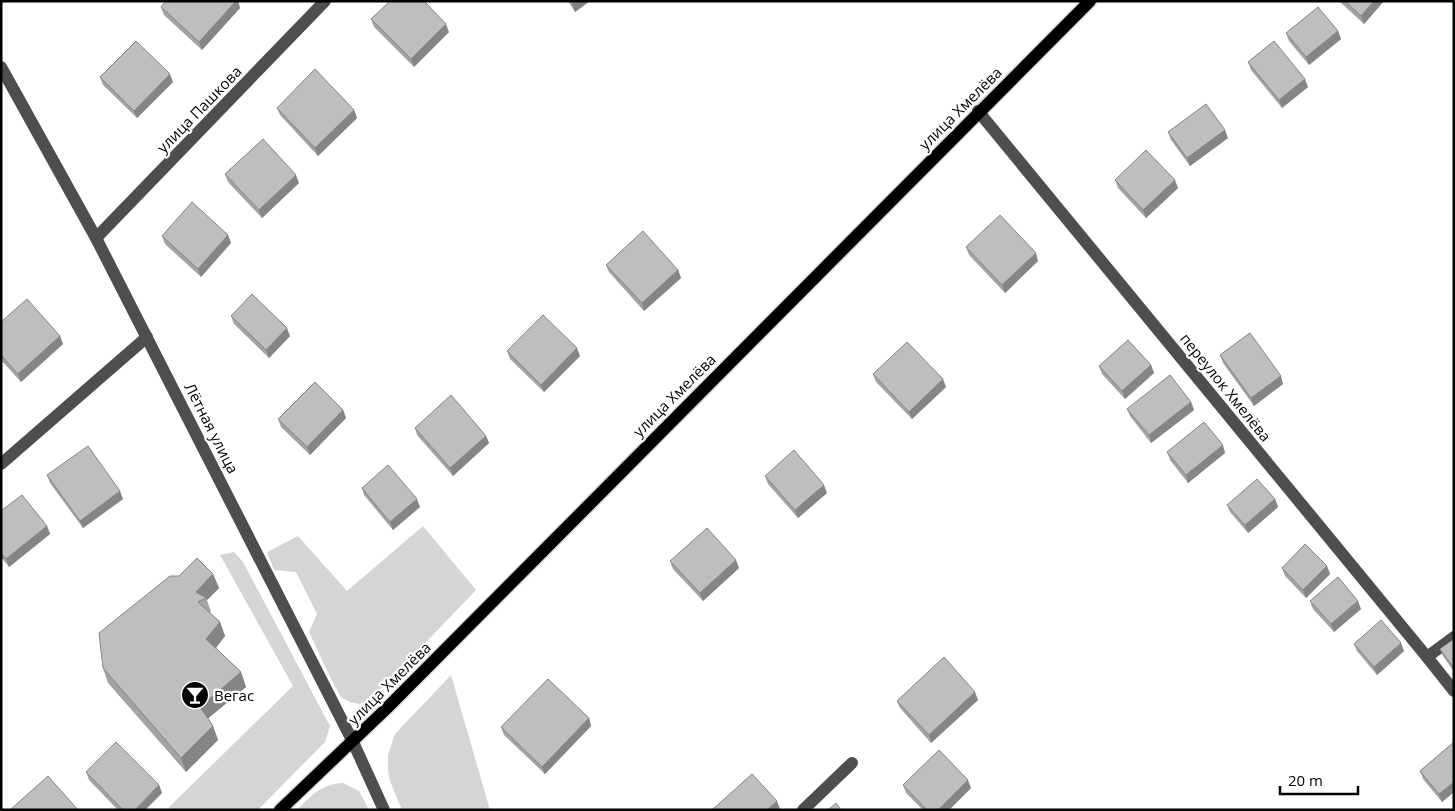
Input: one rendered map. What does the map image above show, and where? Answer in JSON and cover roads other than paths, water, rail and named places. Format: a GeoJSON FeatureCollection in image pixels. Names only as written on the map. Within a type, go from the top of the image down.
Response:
{"type":"FeatureCollection","features":[{"type":"Feature","properties":{"kind":"main road","name":"улица Хмелёва"},"geometry":{"type":"LineString","coordinates":[[280,810],[354,742],[978,111],[1090,1]]}},
{"type":"Feature","properties":{"kind":"street","name":"улица Пашкова"},"geometry":{"type":"LineString","coordinates":[[96,238],[324,1]]}},
{"type":"Feature","properties":{"kind":"street","name":"Лётная улица"},"geometry":{"type":"LineString","coordinates":[[1,67],[96,238],[354,742],[384,810]]}},
{"type":"Feature","properties":{"kind":"street","name":"переулок Хмелёва"},"geometry":{"type":"LineString","coordinates":[[978,111],[1454,691]]}},
{"type":"Feature","properties":{"kind":"street"},"geometry":{"type":"LineString","coordinates":[[1,464],[147,337]]}},
{"type":"Feature","properties":{"kind":"street"},"geometry":{"type":"LineString","coordinates":[[1427,657],[1454,637]]}},
{"type":"Feature","properties":{"kind":"street"},"geometry":{"type":"LineString","coordinates":[[802,810],[852,764]]}},
{"type":"Feature","properties":{"kind":"place","name":"Вегас"},"geometry":{"type":"Point","coordinates":[195,695]}}]}
